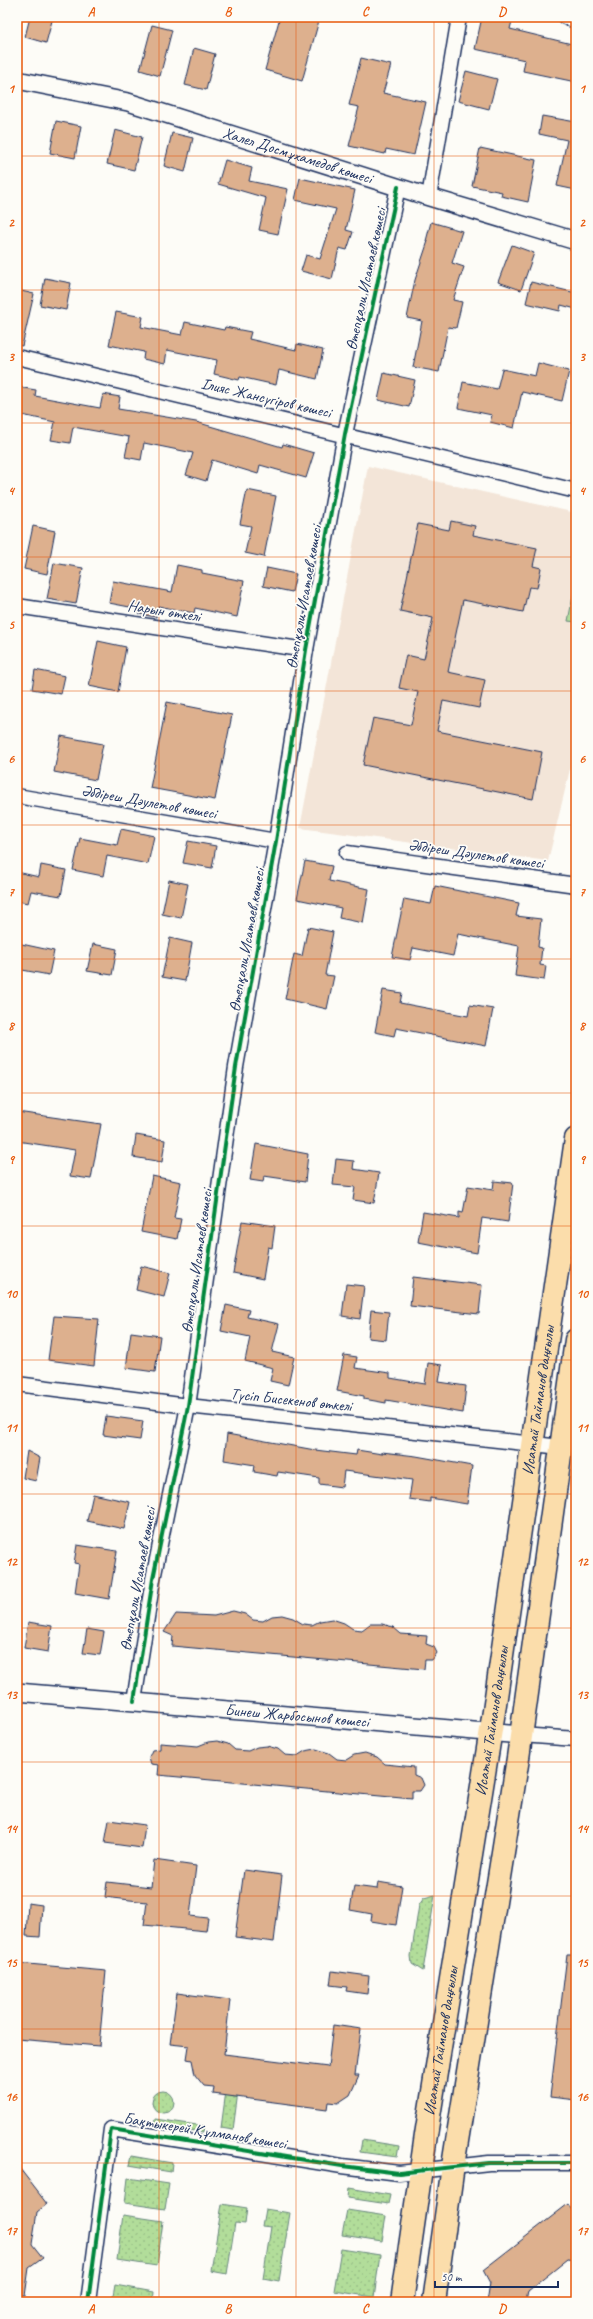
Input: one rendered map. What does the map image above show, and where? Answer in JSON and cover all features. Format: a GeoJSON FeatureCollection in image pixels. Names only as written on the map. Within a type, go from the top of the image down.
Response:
{"type":"FeatureCollection","features":[{"type":"Feature","properties":{"kind":"main road","name":"Исатай Тайманов даңғылы"},"geometry":{"type":"LineString","coordinates":[[402,2302],[421,2170],[490,1733],[576,1139]]}},
{"type":"Feature","properties":{"kind":"main road","name":"Исатай Тайманов даңғылы"},"geometry":{"type":"LineString","coordinates":[[434,2302],[453,2166],[521,1735],[576,1340]]}},
{"type":"Feature","properties":{"kind":"street"},"geometry":{"type":"LineString","coordinates":[[429,197],[459,17]]}},
{"type":"Feature","properties":{"kind":"street"},"geometry":{"type":"LineString","coordinates":[[564,17],[576,21]]}},
{"type":"Feature","properties":{"kind":"street","name":"Халел Досмұхамедов көшесі"},"geometry":{"type":"LineString","coordinates":[[17,80],[128,102],[429,197],[576,241]]}},
{"type":"Feature","properties":{"kind":"street","name":"Өтепқали Исатаев көшесі"},"geometry":{"type":"LineString","coordinates":[[134,1701],[153,1578],[188,1406],[236,1067],[276,841],[306,650],[345,434],[398,186]]}},
{"type":"Feature","properties":{"kind":"street","name":"Ілияс Жансүгіров көшесі"},"geometry":{"type":"LineString","coordinates":[[17,357],[345,434],[576,491]]}},
{"type":"Feature","properties":{"kind":"street","name":"Нарын өткелі"},"geometry":{"type":"LineString","coordinates":[[17,606],[306,650]]}},
{"type":"Feature","properties":{"kind":"street","name":"Әбдіреш Дәулетов көшесі"},"geometry":{"type":"LineString","coordinates":[[17,796],[276,841]]}},
{"type":"Feature","properties":{"kind":"street","name":"Әбдіреш Дәулетов көшесі"},"geometry":{"type":"LineString","coordinates":[[347,853],[576,885]]}},
{"type":"Feature","properties":{"kind":"street","name":"Түсіп Бисекенов өткелі"},"geometry":{"type":"LineString","coordinates":[[17,1384],[188,1406],[561,1447]]}},
{"type":"Feature","properties":{"kind":"street","name":"Бинеш Жарбосынов көшесі"},"geometry":{"type":"LineString","coordinates":[[17,1692],[490,1733],[576,1739]]}},
{"type":"Feature","properties":{"kind":"street","name":"Бақтыкерей Құлманов көшесі"},"geometry":{"type":"LineString","coordinates":[[88,2302],[111,2129],[342,2166],[399,2173],[421,2170]]}},
{"type":"Feature","properties":{"kind":"street"},"geometry":{"type":"LineString","coordinates":[[421,2170],[489,2163],[576,2164]]}},
{"type":"Feature","properties":{"kind":"shaded area"},"geometry":{"type":"Polygon","coordinates":[[[368,466],[576,513],[576,744],[548,861],[300,828],[368,466]]]}},
{"type":"Feature","properties":{"kind":"green space"},"geometry":{"type":"Polygon","coordinates":[[[576,581],[576,622],[568,621],[576,581]]]}},
{"type":"Feature","properties":{"kind":"green space"},"geometry":{"type":"Polygon","coordinates":[[[435,1895],[423,1971],[412,1964],[411,1956],[419,1905],[424,1898],[435,1895]]]}},
{"type":"Feature","properties":{"kind":"green space"},"geometry":{"type":"Polygon","coordinates":[[[163,2091],[167,2092],[173,2098],[173,2106],[167,2112],[163,2113],[159,2112],[153,2106],[152,2102],[153,2098],[159,2092],[163,2091]]]}},
{"type":"Feature","properties":{"kind":"green space"},"geometry":{"type":"Polygon","coordinates":[[[226,2091],[238,2092],[233,2130],[221,2128],[226,2091]]]}},
{"type":"Feature","properties":{"kind":"green space"},"geometry":{"type":"Polygon","coordinates":[[[155,2119],[204,2126],[203,2132],[154,2125],[155,2119]]]}},
{"type":"Feature","properties":{"kind":"green space"},"geometry":{"type":"Polygon","coordinates":[[[362,2140],[399,2146],[397,2157],[360,2152],[362,2140]]]}},
{"type":"Feature","properties":{"kind":"green space"},"geometry":{"type":"Polygon","coordinates":[[[131,2156],[172,2163],[171,2172],[129,2165],[131,2156]]]}},
{"type":"Feature","properties":{"kind":"green space"},"geometry":{"type":"Polygon","coordinates":[[[128,2178],[169,2184],[165,2209],[125,2203],[128,2178]]]}},
{"type":"Feature","properties":{"kind":"green space"},"geometry":{"type":"Polygon","coordinates":[[[349,2188],[390,2195],[388,2204],[348,2198],[349,2188]]]}},
{"type":"Feature","properties":{"kind":"green space"},"geometry":{"type":"Polygon","coordinates":[[[222,2204],[247,2208],[245,2224],[235,2223],[227,2274],[211,2271],[222,2204]]]}},
{"type":"Feature","properties":{"kind":"green space"},"geometry":{"type":"Polygon","coordinates":[[[265,2209],[290,2213],[279,2281],[263,2278],[271,2227],[262,2226],[265,2209]]]}},
{"type":"Feature","properties":{"kind":"green space"},"geometry":{"type":"Polygon","coordinates":[[[347,2210],[386,2216],[382,2241],[342,2235],[347,2210]]]}},
{"type":"Feature","properties":{"kind":"green space"},"geometry":{"type":"Polygon","coordinates":[[[123,2215],[163,2221],[157,2266],[117,2260],[123,2215]]]}},
{"type":"Feature","properties":{"kind":"green space"},"geometry":{"type":"Polygon","coordinates":[[[341,2249],[380,2255],[374,2297],[334,2291],[341,2249]]]}},
{"type":"Feature","properties":{"kind":"green space"},"geometry":{"type":"Polygon","coordinates":[[[115,2285],[154,2292],[153,2302],[112,2302],[115,2285]]]}},
{"type":"Feature","properties":{"kind":"building"},"geometry":{"type":"Polygon","coordinates":[[[30,17],[53,17],[46,43],[25,37],[30,17]]]}},
{"type":"Feature","properties":{"kind":"building"},"geometry":{"type":"Polygon","coordinates":[[[280,17],[320,17],[302,81],[265,70],[280,17]]]}},
{"type":"Feature","properties":{"kind":"building"},"geometry":{"type":"Polygon","coordinates":[[[482,17],[512,21],[510,29],[576,45],[576,82],[523,71],[525,60],[475,49],[482,17]]]}},
{"type":"Feature","properties":{"kind":"building"},"geometry":{"type":"Polygon","coordinates":[[[152,25],[172,30],[160,76],[140,70],[152,25]]]}},
{"type":"Feature","properties":{"kind":"building"},"geometry":{"type":"Polygon","coordinates":[[[194,48],[215,54],[206,90],[185,85],[194,48]]]}},
{"type":"Feature","properties":{"kind":"building"},"geometry":{"type":"Polygon","coordinates":[[[361,58],[391,65],[383,93],[426,102],[414,155],[386,149],[385,154],[349,146],[359,107],[349,105],[361,58]]]}},
{"type":"Feature","properties":{"kind":"building"},"geometry":{"type":"Polygon","coordinates":[[[466,71],[497,79],[489,109],[458,101],[466,71]]]}},
{"type":"Feature","properties":{"kind":"building"},"geometry":{"type":"Polygon","coordinates":[[[542,116],[576,122],[576,190],[557,186],[567,140],[539,134],[542,116]]]}},
{"type":"Feature","properties":{"kind":"building"},"geometry":{"type":"Polygon","coordinates":[[[56,121],[81,126],[75,158],[50,153],[56,121]]]}},
{"type":"Feature","properties":{"kind":"building"},"geometry":{"type":"Polygon","coordinates":[[[115,130],[142,137],[134,170],[107,164],[115,130]]]}},
{"type":"Feature","properties":{"kind":"building"},"geometry":{"type":"Polygon","coordinates":[[[172,133],[193,138],[185,172],[164,166],[172,133]]]}},
{"type":"Feature","properties":{"kind":"building"},"geometry":{"type":"Polygon","coordinates":[[[480,148],[536,160],[528,202],[501,196],[502,192],[472,186],[480,148]]]}},
{"type":"Feature","properties":{"kind":"building"},"geometry":{"type":"Polygon","coordinates":[[[225,160],[252,168],[249,181],[288,189],[278,234],[259,230],[266,198],[218,184],[225,160]]]}},
{"type":"Feature","properties":{"kind":"building"},"geometry":{"type":"Polygon","coordinates":[[[300,178],[355,190],[346,230],[353,232],[347,250],[339,248],[332,279],[301,271],[306,255],[320,259],[336,209],[295,200],[300,178]]]}},
{"type":"Feature","properties":{"kind":"building"},"geometry":{"type":"Polygon","coordinates":[[[431,222],[462,231],[452,263],[464,267],[453,300],[462,302],[456,328],[448,327],[439,372],[413,367],[422,321],[407,318],[415,280],[428,241],[426,241],[431,222]]]}},
{"type":"Feature","properties":{"kind":"building"},"geometry":{"type":"Polygon","coordinates":[[[512,245],[534,253],[521,290],[498,282],[512,245]]]}},
{"type":"Feature","properties":{"kind":"building"},"geometry":{"type":"Polygon","coordinates":[[[45,278],[71,283],[66,310],[40,305],[45,278]]]}},
{"type":"Feature","properties":{"kind":"building"},"geometry":{"type":"Polygon","coordinates":[[[531,282],[576,293],[576,309],[561,305],[560,311],[526,303],[531,282]]]}},
{"type":"Feature","properties":{"kind":"building"},"geometry":{"type":"Polygon","coordinates":[[[17,290],[34,294],[22,346],[17,345],[17,290]]]}},
{"type":"Feature","properties":{"kind":"building"},"geometry":{"type":"Polygon","coordinates":[[[116,312],[143,317],[141,327],[182,335],[185,322],[224,330],[225,327],[251,332],[249,339],[296,350],[297,344],[323,350],[317,379],[279,370],[276,385],[240,377],[239,380],[214,374],[217,360],[167,350],[165,364],[143,359],[144,352],[109,345],[116,312]]]}},
{"type":"Feature","properties":{"kind":"building"},"geometry":{"type":"Polygon","coordinates":[[[538,363],[569,371],[562,401],[522,392],[514,428],[490,422],[492,415],[458,408],[463,382],[497,389],[502,369],[535,376],[538,363]]]}},
{"type":"Feature","properties":{"kind":"building"},"geometry":{"type":"Polygon","coordinates":[[[384,373],[415,380],[409,407],[378,400],[384,373]]]}},
{"type":"Feature","properties":{"kind":"building"},"geometry":{"type":"Polygon","coordinates":[[[17,387],[36,390],[35,396],[100,408],[103,394],[120,397],[118,409],[196,422],[282,447],[283,444],[314,453],[306,478],[260,465],[258,474],[212,460],[206,481],[186,475],[193,453],[144,443],[141,460],[125,457],[129,437],[73,427],[70,443],[51,440],[55,422],[17,414],[17,387]]]}},
{"type":"Feature","properties":{"kind":"building"},"geometry":{"type":"Polygon","coordinates":[[[247,490],[276,496],[264,557],[245,553],[251,526],[240,524],[247,490]]]}},
{"type":"Feature","properties":{"kind":"building"},"geometry":{"type":"Polygon","coordinates":[[[451,521],[475,526],[473,535],[537,548],[533,566],[541,568],[537,588],[529,587],[523,612],[463,600],[448,672],[485,680],[479,708],[443,701],[437,731],[542,752],[533,799],[363,765],[373,718],[411,725],[418,692],[399,688],[406,655],[424,659],[433,618],[400,611],[418,524],[449,530],[451,521]]]}},
{"type":"Feature","properties":{"kind":"building"},"geometry":{"type":"Polygon","coordinates":[[[33,526],[55,531],[47,574],[24,569],[33,526]]]}},
{"type":"Feature","properties":{"kind":"building"},"geometry":{"type":"Polygon","coordinates":[[[54,563],[83,568],[76,604],[47,599],[54,563]]]}},
{"type":"Feature","properties":{"kind":"building"},"geometry":{"type":"Polygon","coordinates":[[[177,565],[202,570],[202,573],[244,581],[237,617],[195,608],[194,613],[158,606],[156,617],[139,614],[140,609],[109,603],[113,581],[172,592],[177,565]]]}},
{"type":"Feature","properties":{"kind":"building"},"geometry":{"type":"Polygon","coordinates":[[[267,568],[296,574],[292,592],[263,586],[267,568]]]}},
{"type":"Feature","properties":{"kind":"building"},"geometry":{"type":"Polygon","coordinates":[[[98,641],[126,647],[118,692],[89,686],[98,641]]]}},
{"type":"Feature","properties":{"kind":"building"},"geometry":{"type":"Polygon","coordinates":[[[35,670],[65,676],[61,694],[32,689],[35,670]]]}},
{"type":"Feature","properties":{"kind":"building"},"geometry":{"type":"Polygon","coordinates":[[[167,702],[232,715],[215,800],[150,788],[167,702]]]}},
{"type":"Feature","properties":{"kind":"building"},"geometry":{"type":"Polygon","coordinates":[[[61,736],[103,744],[96,780],[54,772],[61,736]]]}},
{"type":"Feature","properties":{"kind":"building"},"geometry":{"type":"Polygon","coordinates":[[[121,829],[154,836],[148,864],[107,856],[103,876],[73,870],[80,838],[117,845],[121,829]]]}},
{"type":"Feature","properties":{"kind":"building"},"geometry":{"type":"Polygon","coordinates":[[[188,841],[216,846],[212,868],[183,863],[188,841]]]}},
{"type":"Feature","properties":{"kind":"building"},"geometry":{"type":"Polygon","coordinates":[[[305,861],[332,866],[329,881],[369,889],[363,923],[339,918],[341,908],[297,899],[305,861]]]}},
{"type":"Feature","properties":{"kind":"building"},"geometry":{"type":"Polygon","coordinates":[[[41,865],[66,870],[61,896],[31,891],[28,903],[17,901],[17,872],[39,877],[41,865]]]}},
{"type":"Feature","properties":{"kind":"building"},"geometry":{"type":"Polygon","coordinates":[[[169,880],[188,884],[181,918],[162,914],[169,880]]]}},
{"type":"Feature","properties":{"kind":"building"},"geometry":{"type":"Polygon","coordinates":[[[435,886],[519,903],[516,916],[541,919],[538,947],[542,948],[540,965],[546,966],[544,980],[515,976],[519,946],[458,934],[453,956],[413,948],[410,960],[392,957],[404,899],[431,904],[435,886]]]}},
{"type":"Feature","properties":{"kind":"building"},"geometry":{"type":"Polygon","coordinates":[[[308,927],[333,932],[325,975],[334,976],[327,1009],[285,999],[294,954],[302,956],[308,927]]]}},
{"type":"Feature","properties":{"kind":"building"},"geometry":{"type":"Polygon","coordinates":[[[170,938],[192,943],[185,981],[162,977],[170,938]]]}},
{"type":"Feature","properties":{"kind":"building"},"geometry":{"type":"Polygon","coordinates":[[[17,943],[54,951],[49,975],[17,969],[17,943]]]}},
{"type":"Feature","properties":{"kind":"building"},"geometry":{"type":"Polygon","coordinates":[[[93,944],[117,949],[112,975],[87,971],[93,944]]]}},
{"type":"Feature","properties":{"kind":"building"},"geometry":{"type":"Polygon","coordinates":[[[383,990],[402,993],[400,1003],[468,1016],[470,1005],[493,1009],[486,1046],[396,1028],[394,1036],[375,1032],[383,990]]]}},
{"type":"Feature","properties":{"kind":"building"},"geometry":{"type":"Polygon","coordinates":[[[17,1112],[101,1124],[91,1179],[70,1176],[75,1150],[17,1141],[17,1112]]]}},
{"type":"Feature","properties":{"kind":"building"},"geometry":{"type":"Polygon","coordinates":[[[136,1135],[165,1140],[162,1162],[133,1157],[136,1135]]]}},
{"type":"Feature","properties":{"kind":"building"},"geometry":{"type":"Polygon","coordinates":[[[256,1144],[308,1154],[305,1182],[264,1176],[263,1182],[250,1180],[256,1144]]]}},
{"type":"Feature","properties":{"kind":"building"},"geometry":{"type":"Polygon","coordinates":[[[336,1159],[354,1161],[353,1169],[379,1173],[374,1203],[353,1200],[355,1187],[333,1185],[336,1159]]]}},
{"type":"Feature","properties":{"kind":"building"},"geometry":{"type":"Polygon","coordinates":[[[152,1176],[181,1182],[174,1218],[181,1219],[177,1239],[141,1232],[152,1176]]]}},
{"type":"Feature","properties":{"kind":"building"},"geometry":{"type":"Polygon","coordinates":[[[494,1181],[513,1183],[508,1222],[482,1218],[477,1253],[418,1242],[423,1212],[459,1218],[459,1212],[463,1213],[468,1186],[493,1190],[494,1181]]]}},
{"type":"Feature","properties":{"kind":"building"},"geometry":{"type":"Polygon","coordinates":[[[242,1221],[275,1226],[272,1248],[268,1247],[263,1279],[233,1273],[242,1221]]]}},
{"type":"Feature","properties":{"kind":"building"},"geometry":{"type":"Polygon","coordinates":[[[141,1266],[170,1273],[164,1297],[136,1290],[141,1266]]]}},
{"type":"Feature","properties":{"kind":"building"},"geometry":{"type":"Polygon","coordinates":[[[413,1277],[482,1285],[479,1314],[410,1306],[413,1277]]]}},
{"type":"Feature","properties":{"kind":"building"},"geometry":{"type":"Polygon","coordinates":[[[346,1284],[364,1286],[360,1319],[342,1316],[346,1284]]]}},
{"type":"Feature","properties":{"kind":"building"},"geometry":{"type":"Polygon","coordinates":[[[226,1305],[249,1310],[247,1317],[279,1324],[272,1352],[294,1357],[288,1385],[270,1381],[273,1368],[245,1361],[250,1337],[221,1331],[226,1305]]]}},
{"type":"Feature","properties":{"kind":"building"},"geometry":{"type":"Polygon","coordinates":[[[371,1310],[389,1312],[386,1340],[368,1338],[371,1310]]]}},
{"type":"Feature","properties":{"kind":"building"},"geometry":{"type":"Polygon","coordinates":[[[54,1316],[99,1319],[94,1366],[48,1360],[54,1316]]]}},
{"type":"Feature","properties":{"kind":"building"},"geometry":{"type":"Polygon","coordinates":[[[131,1332],[160,1336],[155,1372],[126,1368],[131,1332]]]}},
{"type":"Feature","properties":{"kind":"building"},"geometry":{"type":"Polygon","coordinates":[[[344,1355],[357,1357],[355,1368],[390,1373],[390,1378],[425,1384],[428,1363],[442,1365],[439,1382],[466,1386],[463,1413],[386,1400],[386,1403],[364,1399],[364,1396],[337,1391],[344,1355]]]}},
{"type":"Feature","properties":{"kind":"building"},"geometry":{"type":"Polygon","coordinates":[[[106,1416],[143,1421],[140,1440],[103,1435],[106,1416]]]}},
{"type":"Feature","properties":{"kind":"building"},"geometry":{"type":"Polygon","coordinates":[[[227,1434],[315,1450],[356,1455],[357,1450],[382,1454],[382,1452],[416,1456],[472,1466],[467,1504],[430,1498],[430,1502],[409,1499],[412,1480],[344,1471],[342,1487],[319,1484],[319,1478],[278,1472],[277,1476],[254,1472],[255,1465],[224,1460],[227,1434]]]}},
{"type":"Feature","properties":{"kind":"building"},"geometry":{"type":"Polygon","coordinates":[[[27,1451],[40,1458],[36,1481],[23,1478],[27,1451]]]}},
{"type":"Feature","properties":{"kind":"building"},"geometry":{"type":"Polygon","coordinates":[[[93,1494],[130,1502],[124,1529],[87,1521],[93,1494]]]}},
{"type":"Feature","properties":{"kind":"building"},"geometry":{"type":"Polygon","coordinates":[[[77,1545],[117,1551],[109,1599],[75,1593],[79,1564],[74,1563],[77,1545]]]}},
{"type":"Feature","properties":{"kind":"building"},"geometry":{"type":"Polygon","coordinates":[[[233,1611],[245,1614],[253,1620],[263,1621],[272,1616],[282,1615],[293,1618],[303,1624],[312,1625],[320,1621],[332,1619],[344,1623],[353,1629],[362,1630],[370,1624],[382,1624],[393,1627],[401,1634],[427,1636],[426,1644],[434,1647],[437,1653],[432,1660],[425,1660],[424,1669],[172,1646],[173,1636],[164,1632],[176,1614],[214,1616],[233,1611]]]}},
{"type":"Feature","properties":{"kind":"building"},"geometry":{"type":"Polygon","coordinates":[[[28,1622],[52,1626],[48,1652],[24,1648],[28,1622]]]}},
{"type":"Feature","properties":{"kind":"building"},"geometry":{"type":"Polygon","coordinates":[[[87,1629],[104,1632],[100,1655],[83,1653],[87,1629]]]}},
{"type":"Feature","properties":{"kind":"building"},"geometry":{"type":"Polygon","coordinates":[[[217,1741],[228,1744],[235,1750],[248,1751],[257,1747],[267,1746],[278,1749],[285,1755],[297,1756],[305,1751],[316,1749],[329,1753],[337,1759],[346,1760],[354,1755],[365,1753],[377,1757],[385,1764],[414,1767],[414,1775],[421,1778],[424,1785],[420,1791],[412,1791],[412,1799],[158,1775],[159,1765],[151,1764],[149,1757],[152,1750],[160,1749],[160,1743],[198,1746],[208,1742],[217,1741]]]}},
{"type":"Feature","properties":{"kind":"building"},"geometry":{"type":"Polygon","coordinates":[[[109,1820],[145,1825],[142,1848],[105,1843],[109,1820]]]}},
{"type":"Feature","properties":{"kind":"building"},"geometry":{"type":"Polygon","coordinates":[[[154,1860],[196,1866],[190,1916],[208,1918],[206,1931],[144,1925],[147,1902],[105,1897],[107,1882],[151,1887],[154,1860]]]}},
{"type":"Feature","properties":{"kind":"building"},"geometry":{"type":"Polygon","coordinates":[[[244,1870],[282,1875],[274,1942],[235,1937],[244,1870]]]}},
{"type":"Feature","properties":{"kind":"building"},"geometry":{"type":"Polygon","coordinates":[[[378,1882],[402,1886],[396,1925],[371,1921],[372,1914],[350,1910],[354,1886],[377,1889],[378,1882]]]}},
{"type":"Feature","properties":{"kind":"building"},"geometry":{"type":"Polygon","coordinates":[[[28,1903],[42,1905],[40,1937],[26,1936],[28,1903]]]}},
{"type":"Feature","properties":{"kind":"building"},"geometry":{"type":"Polygon","coordinates":[[[567,1955],[576,1955],[576,2100],[550,2097],[567,1955]]]}},
{"type":"Feature","properties":{"kind":"building"},"geometry":{"type":"Polygon","coordinates":[[[17,1963],[106,1971],[99,2046],[17,2039],[17,1963]]]}},
{"type":"Feature","properties":{"kind":"building"},"geometry":{"type":"Polygon","coordinates":[[[332,1971],[369,1976],[367,1994],[346,1991],[347,1987],[330,1985],[332,1971]]]}},
{"type":"Feature","properties":{"kind":"building"},"geometry":{"type":"Polygon","coordinates":[[[177,1993],[230,2000],[224,2054],[328,2067],[333,2025],[361,2029],[355,2075],[359,2075],[350,2095],[338,2103],[328,2102],[327,2109],[213,2094],[214,2087],[204,2086],[195,2075],[192,2060],[187,2059],[189,2046],[170,2044],[177,1993]]]}},
{"type":"Feature","properties":{"kind":"building"},"geometry":{"type":"Polygon","coordinates":[[[17,2165],[47,2204],[37,2212],[32,2244],[43,2258],[29,2268],[25,2296],[17,2295],[17,2165]]]}},
{"type":"Feature","properties":{"kind":"building"},"geometry":{"type":"Polygon","coordinates":[[[568,2204],[576,2217],[576,2260],[568,2259],[528,2291],[526,2302],[487,2302],[490,2283],[483,2270],[568,2204]]]}},
{"type":"Feature","properties":{"kind":"cycle path"},"geometry":{"type":"LineString","coordinates":[[134,1701],[153,1579],[188,1406],[236,1067],[276,841],[306,650],[345,434],[398,187]]}},
{"type":"Feature","properties":{"kind":"cycle path"},"geometry":{"type":"LineString","coordinates":[[88,2302],[111,2129],[342,2166],[399,2173],[489,2163],[576,2163]]}}]}
